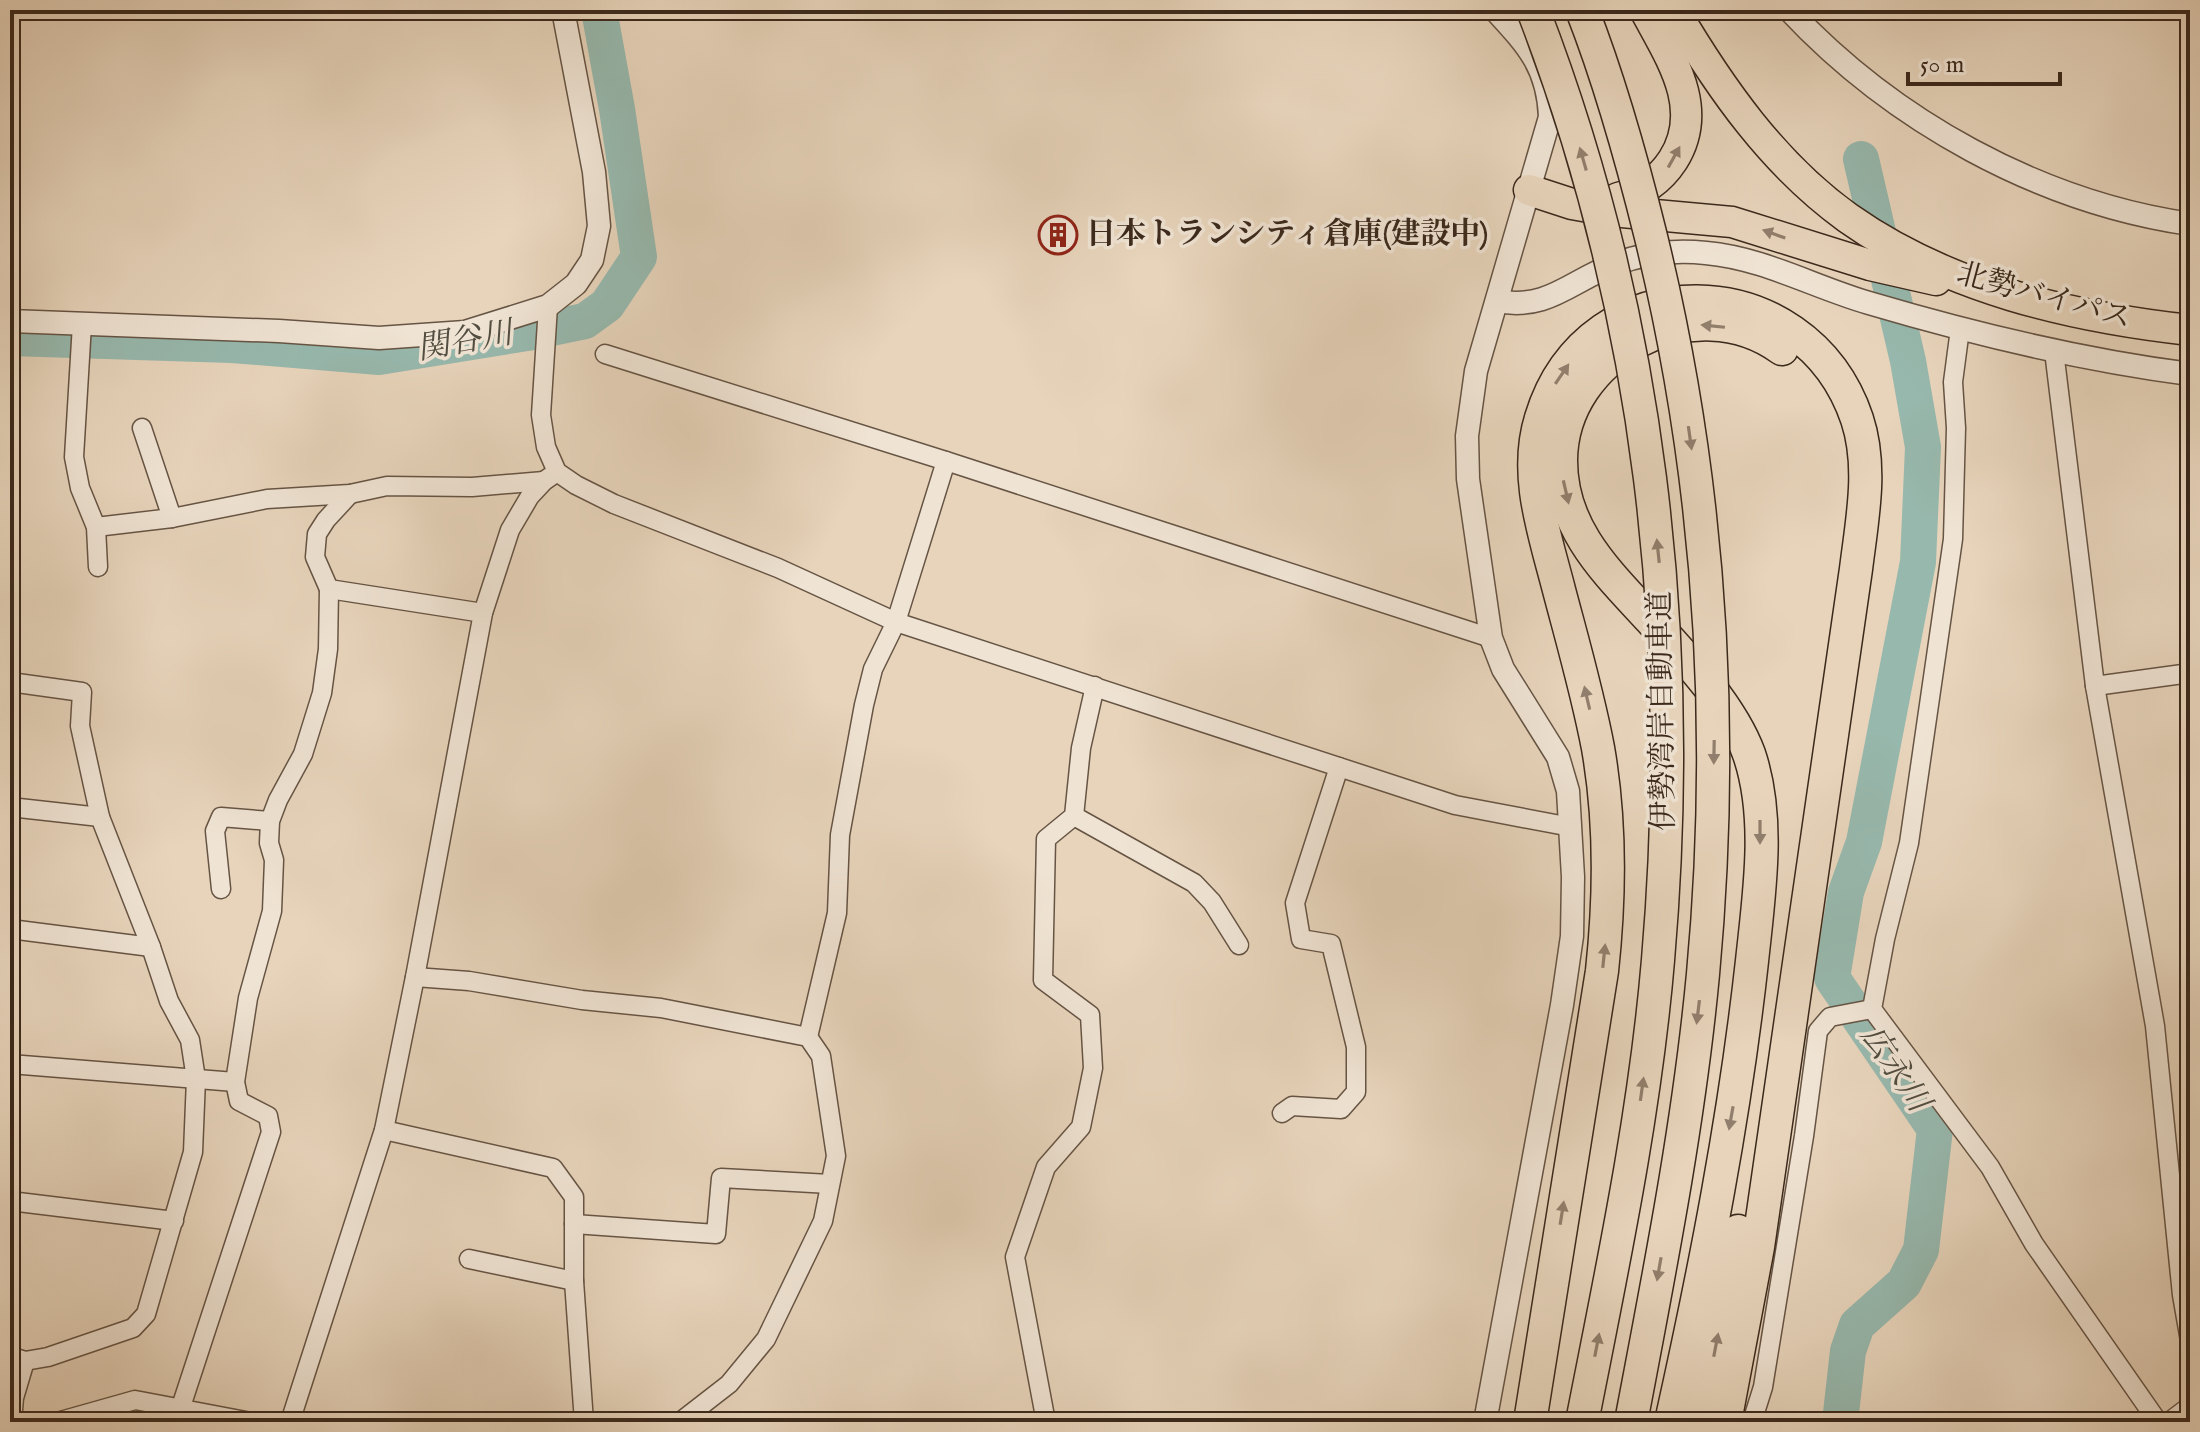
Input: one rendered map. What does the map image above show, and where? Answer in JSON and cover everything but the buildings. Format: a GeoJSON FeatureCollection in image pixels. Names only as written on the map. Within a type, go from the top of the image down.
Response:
{"type":"FeatureCollection","features":[{"type":"Feature","properties":{"kind":"highway","name":"伊勢湾岸自動車道"},"geometry":{"type":"LineString","coordinates":[[1533,10],[1577,137],[1621,304],[1640,404],[1653,509],[1665,625],[1669,714],[1666,841],[1658,962],[1642,1092],[1582,1422]]}},
{"type":"Feature","properties":{"kind":"highway","name":"伊勢湾岸自動車道"},"geometry":{"type":"LineString","coordinates":[[1582,10],[1626,139],[1665,296],[1684,393],[1708,597],[1715,735],[1712,853],[1703,976],[1675,1177],[1631,1422]]}},
{"type":"Feature","properties":{"kind":"highway"},"geometry":{"type":"LineString","coordinates":[[1529,190],[1569,199],[1609,201],[1649,185],[1671,163],[1688,121],[1687,104],[1675,67],[1645,10]]}},
{"type":"Feature","properties":{"kind":"highway"},"geometry":{"type":"LineString","coordinates":[[1674,10],[1721,86],[1749,123],[1814,190],[1845,210]]}},
{"type":"Feature","properties":{"kind":"highway"},"geometry":{"type":"LineString","coordinates":[[1696,10],[1735,85],[1759,118],[1845,210],[1905,262]]}},
{"type":"Feature","properties":{"kind":"highway"},"geometry":{"type":"LineString","coordinates":[[1529,190],[1572,204],[1611,211],[1732,222],[1848,258],[1905,262]]}},
{"type":"Feature","properties":{"kind":"highway","name":"北勢バイパス"},"geometry":{"type":"LineString","coordinates":[[1905,262],[1947,272],[2004,293],[2107,319],[2190,330]]}},
{"type":"Feature","properties":{"kind":"highway"},"geometry":{"type":"LineString","coordinates":[[1530,1422],[1602,971],[1608,859],[1598,748],[1545,539],[1535,476],[1535,446],[1540,419],[1561,374],[1595,336],[1637,311],[1690,301],[1719,302],[1747,309],[1774,319],[1801,336],[1837,375],[1858,421],[1864,451],[1864,505],[1852,599],[1758,1247],[1725,1422]]}},
{"type":"Feature","properties":{"kind":"highway"},"geometry":{"type":"LineString","coordinates":[[1671,1422],[1714,1219],[1747,1003],[1757,910],[1761,832],[1759,804],[1749,755],[1739,731],[1693,668],[1605,571],[1573,518],[1564,490],[1561,459],[1566,429],[1576,403],[1593,377],[1636,340],[1660,330],[1694,324],[1721,325],[1749,333],[1774,344],[1795,360],[1815,381],[1830,406],[1845,463],[1845,489],[1815,719],[1740,1223],[1701,1422]]}},
{"type":"Feature","properties":{"kind":"street"},"geometry":{"type":"LineString","coordinates":[[550,476],[541,415],[547,323],[592,260],[599,226],[594,172],[563,10]]}},
{"type":"Feature","properties":{"kind":"street"},"geometry":{"type":"LineString","coordinates":[[1485,1422],[1572,936],[1568,791],[1558,757],[1503,669],[1491,638],[1468,479],[1467,436],[1476,371],[1550,117],[1547,82],[1534,56],[1495,10]]}},
{"type":"Feature","properties":{"kind":"street"},"geometry":{"type":"LineString","coordinates":[[1789,10],[1827,49],[1862,78],[1931,127],[1973,150],[2082,197],[2132,212],[2190,224]]}},
{"type":"Feature","properties":{"kind":"street"},"geometry":{"type":"LineString","coordinates":[[1497,301],[1518,305],[1534,303],[1617,263],[1639,257],[1686,251],[1710,253],[1759,264],[1865,302],[1960,329],[2120,365],[2190,374]]}},
{"type":"Feature","properties":{"kind":"street"},"geometry":{"type":"LineString","coordinates":[[10,321],[82,337],[279,331],[379,338],[547,323]]}},
{"type":"Feature","properties":{"kind":"street"},"geometry":{"type":"LineString","coordinates":[[1960,329],[1953,382],[1956,428],[1953,539],[1909,843],[1885,939],[1872,1009],[1990,1167],[2034,1244],[2158,1422]]}},
{"type":"Feature","properties":{"kind":"street"},"geometry":{"type":"LineString","coordinates":[[82,337],[74,457],[80,488],[96,527],[98,567]]}},
{"type":"Feature","properties":{"kind":"street"},"geometry":{"type":"LineString","coordinates":[[2054,351],[2095,686],[2155,1026],[2190,1341]]}},
{"type":"Feature","properties":{"kind":"street"},"geometry":{"type":"LineString","coordinates":[[605,354],[1491,638]]}},
{"type":"Feature","properties":{"kind":"street"},"geometry":{"type":"LineString","coordinates":[[142,428],[172,518]]}},
{"type":"Feature","properties":{"kind":"street"},"geometry":{"type":"LineString","coordinates":[[808,1037],[837,913],[840,835],[864,705],[873,669],[896,622],[946,461]]}},
{"type":"Feature","properties":{"kind":"street"},"geometry":{"type":"LineString","coordinates":[[290,1422],[384,1130],[483,613],[510,530],[530,496],[550,476]]}},
{"type":"Feature","properties":{"kind":"street"},"geometry":{"type":"LineString","coordinates":[[96,527],[172,518],[267,499],[350,494],[387,486],[472,487],[550,476],[778,568],[896,622],[1455,805],[1571,827]]}},
{"type":"Feature","properties":{"kind":"street"},"geometry":{"type":"LineString","coordinates":[[178,1415],[271,1132],[268,1116],[239,1101],[235,1082],[248,998],[272,911],[274,860],[269,843],[270,821],[303,754],[322,693],[328,649],[329,589],[315,557],[317,534],[350,494]]}},
{"type":"Feature","properties":{"kind":"street"},"geometry":{"type":"LineString","coordinates":[[329,589],[483,613]]}},
{"type":"Feature","properties":{"kind":"street"},"geometry":{"type":"LineString","coordinates":[[2095,686],[2190,673]]}},
{"type":"Feature","properties":{"kind":"street"},"geometry":{"type":"LineString","coordinates":[[10,682],[82,692],[80,726],[100,817],[169,1001],[190,1040],[196,1079],[193,1152],[146,1314],[133,1328],[48,1357],[18,1359],[12,1422]]}},
{"type":"Feature","properties":{"kind":"street"},"geometry":{"type":"LineString","coordinates":[[1046,1422],[1015,1257],[1046,1167],[1081,1127],[1093,1068],[1090,1015],[1043,980],[1046,839],[1074,816],[1081,748],[1095,686]]}},
{"type":"Feature","properties":{"kind":"street"},"geometry":{"type":"LineString","coordinates":[[1282,1113],[1292,1106],[1341,1109],[1356,1092],[1356,1047],[1331,944],[1301,939],[1295,903],[1339,767]]}},
{"type":"Feature","properties":{"kind":"street"},"geometry":{"type":"LineString","coordinates":[[10,807],[100,817]]}},
{"type":"Feature","properties":{"kind":"street"},"geometry":{"type":"LineString","coordinates":[[1074,816],[1194,883],[1212,902],[1239,945]]}},
{"type":"Feature","properties":{"kind":"street"},"geometry":{"type":"LineString","coordinates":[[221,889],[215,831],[221,817],[270,821]]}},
{"type":"Feature","properties":{"kind":"street"},"geometry":{"type":"LineString","coordinates":[[10,929],[151,947]]}},
{"type":"Feature","properties":{"kind":"street"},"geometry":{"type":"LineString","coordinates":[[415,977],[469,981],[582,1000],[661,1008],[808,1037],[821,1056],[836,1156],[823,1221],[766,1339],[729,1384],[680,1422]]}},
{"type":"Feature","properties":{"kind":"street"},"geometry":{"type":"LineString","coordinates":[[1752,1422],[1763,1387],[1802,1151],[1818,1031],[1830,1017],[1872,1009]]}},
{"type":"Feature","properties":{"kind":"street"},"geometry":{"type":"LineString","coordinates":[[10,1064],[235,1082]]}},
{"type":"Feature","properties":{"kind":"street"},"geometry":{"type":"LineString","coordinates":[[384,1130],[553,1168],[574,1197],[574,1281],[584,1422]]}},
{"type":"Feature","properties":{"kind":"street"},"geometry":{"type":"LineString","coordinates":[[574,1224],[716,1234],[721,1178],[830,1184]]}},
{"type":"Feature","properties":{"kind":"street"},"geometry":{"type":"LineString","coordinates":[[10,1201],[174,1221]]}},
{"type":"Feature","properties":{"kind":"street"},"geometry":{"type":"LineString","coordinates":[[469,1259],[574,1281]]}},
{"type":"Feature","properties":{"kind":"street"},"geometry":{"type":"LineString","coordinates":[[57,1422],[135,1400],[178,1415],[251,1422]]}},
{"type":"Feature","properties":{"kind":"street"},"geometry":{"type":"LineString","coordinates":[[2169,1422],[2190,1406]]}},
{"type":"Feature","properties":{"kind":"waterway","name":"関谷川"},"geometry":{"type":"LineString","coordinates":[[10,338],[232,345],[379,357],[585,321],[607,305],[639,257],[599,10]]}},
{"type":"Feature","properties":{"kind":"waterway","name":"広永川"},"geometry":{"type":"LineString","coordinates":[[1840,1422],[1848,1351],[1857,1325],[1904,1283],[1921,1250],[1935,1129],[1832,978],[1846,892],[1864,842],[1918,562],[1923,447],[1908,361],[1861,159]]}},
{"type":"Feature","properties":{"kind":"place","name":"日本トランシティ倉庫(建設中)"},"geometry":{"type":"Point","coordinates":[1058,235]}}]}
